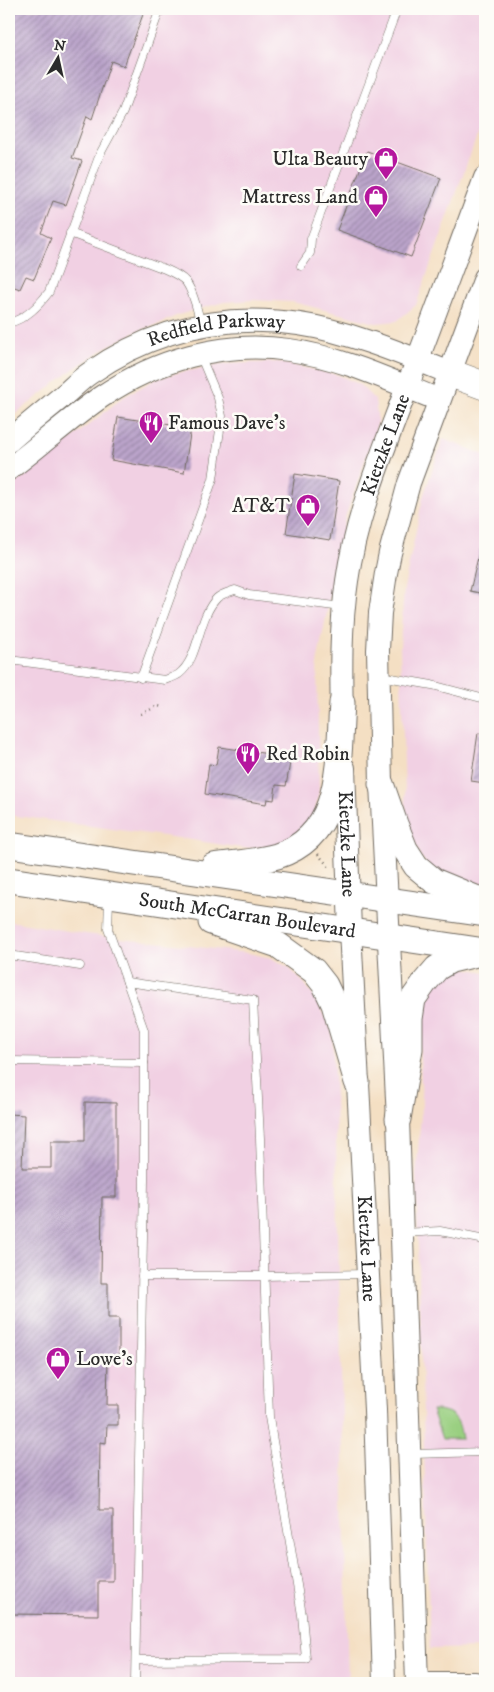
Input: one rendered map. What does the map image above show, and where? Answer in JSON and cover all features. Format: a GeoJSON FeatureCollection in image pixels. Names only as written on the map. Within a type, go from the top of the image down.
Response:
{"type":"FeatureCollection","features":[{"type":"Feature","properties":{"kind":"highway"},"geometry":{"type":"LineString","coordinates":[[450,373],[485,386]]}},
{"type":"Feature","properties":{"kind":"main road","name":"Kietzke Lane"},"geometry":{"type":"LineString","coordinates":[[384,1683],[375,1410],[348,894],[341,660],[344,607],[346,582],[362,515],[485,178]]}},
{"type":"Feature","properties":{"kind":"main road","name":"Kietzke Lane"},"geometry":{"type":"LineString","coordinates":[[417,1683],[398,1120],[381,784],[378,676],[380,613],[390,552],[410,483],[485,278]]}},
{"type":"Feature","properties":{"kind":"main road","name":"Redfield Parkway"},"geometry":{"type":"LineString","coordinates":[[9,441],[89,373],[118,355],[151,339],[201,325],[246,320],[300,324],[322,328],[418,360],[450,373]]}},
{"type":"Feature","properties":{"kind":"main road","name":"Redfield Parkway"},"geometry":{"type":"LineString","coordinates":[[9,469],[78,414],[118,386],[155,367],[181,358],[236,348],[288,350],[335,361],[440,400]]}},
{"type":"Feature","properties":{"kind":"main road"},"geometry":{"type":"LineString","coordinates":[[179,870],[257,861],[278,856],[292,850],[316,831],[325,819],[338,768],[342,703]]}},
{"type":"Feature","properties":{"kind":"main road"},"geometry":{"type":"LineString","coordinates":[[381,784],[405,849],[416,866],[434,882],[485,902]]}},
{"type":"Feature","properties":{"kind":"main road","name":"South McCarran Boulevard"},"geometry":{"type":"LineString","coordinates":[[9,845],[485,914]]}},
{"type":"Feature","properties":{"kind":"main road","name":"South McCarran Boulevard"},"geometry":{"type":"LineString","coordinates":[[9,880],[390,936],[485,952]]}},
{"type":"Feature","properties":{"kind":"main road"},"geometry":{"type":"LineString","coordinates":[[117,896],[203,919],[278,944],[314,971],[325,985],[334,1004],[357,1082]]}},
{"type":"Feature","properties":{"kind":"main road"},"geometry":{"type":"LineString","coordinates":[[398,1120],[410,1049],[410,1019],[413,999],[424,982],[437,968],[451,960],[485,952]]}},
{"type":"Feature","properties":{"kind":"main road"},"geometry":{"type":"LineString","coordinates":[[417,1683],[475,1683]]}},
{"type":"Feature","properties":{"kind":"lane"},"geometry":{"type":"LineString","coordinates":[[9,323],[17,321],[36,308],[49,292],[100,154],[123,112],[160,9]]}},
{"type":"Feature","properties":{"kind":"lane"},"geometry":{"type":"LineString","coordinates":[[301,266],[310,253],[311,239],[397,9]]}},
{"type":"Feature","properties":{"kind":"lane"},"geometry":{"type":"LineString","coordinates":[[70,233],[176,274],[185,281],[190,290],[201,325]]}},
{"type":"Feature","properties":{"kind":"lane"},"geometry":{"type":"LineString","coordinates":[[141,678],[214,479],[222,416],[218,398],[199,354]]}},
{"type":"Feature","properties":{"kind":"lane"},"geometry":{"type":"LineString","coordinates":[[9,660],[164,680],[179,674],[192,657],[200,630],[208,612],[218,597],[235,590],[249,595],[344,607]]}},
{"type":"Feature","properties":{"kind":"lane"},"geometry":{"type":"LineString","coordinates":[[378,676],[432,685],[485,699]]}},
{"type":"Feature","properties":{"kind":"lane"},"geometry":{"type":"LineString","coordinates":[[117,896],[108,929],[144,1030],[135,1683]]}},
{"type":"Feature","properties":{"kind":"lane"},"geometry":{"type":"LineString","coordinates":[[9,955],[80,966]]}},
{"type":"Feature","properties":{"kind":"lane"},"geometry":{"type":"LineString","coordinates":[[127,982],[253,1000],[260,1138],[269,1416],[302,1616],[306,1659],[136,1660]]}},
{"type":"Feature","properties":{"kind":"lane"},"geometry":{"type":"LineString","coordinates":[[9,1060],[144,1063]]}},
{"type":"Feature","properties":{"kind":"lane"},"geometry":{"type":"LineString","coordinates":[[401,1233],[440,1231],[485,1240]]}},
{"type":"Feature","properties":{"kind":"lane"},"geometry":{"type":"LineString","coordinates":[[142,1276],[367,1274]]}},
{"type":"Feature","properties":{"kind":"lane"},"geometry":{"type":"LineString","coordinates":[[410,1454],[485,1452]]}},
{"type":"Feature","properties":{"kind":"path"},"geometry":{"type":"LineString","coordinates":[[141,714],[162,706]]}},
{"type":"Feature","properties":{"kind":"path"},"geometry":{"type":"LineString","coordinates":[[316,852],[334,871]]}},
{"type":"Feature","properties":{"kind":"shaded area"},"geometry":{"type":"Polygon","coordinates":[[[9,9],[485,9],[485,110],[483,119],[416,305],[397,321],[376,323],[293,302],[253,300],[224,302],[178,315],[138,331],[108,346],[75,368],[9,419],[9,9]]]}},
{"type":"Feature","properties":{"kind":"shaded area"},"geometry":{"type":"Polygon","coordinates":[[[278,362],[338,375],[359,384],[375,400],[378,422],[345,518],[317,663],[319,792],[315,812],[300,833],[274,847],[242,848],[9,815],[9,489],[122,398],[156,379],[225,364],[278,362]]]}},
{"type":"Feature","properties":{"kind":"shaded area"},"geometry":{"type":"Polygon","coordinates":[[[443,439],[485,455],[485,884],[460,882],[434,872],[420,856],[406,822],[400,647],[404,588],[423,497],[443,439]]]}},
{"type":"Feature","properties":{"kind":"shaded area"},"geometry":{"type":"Polygon","coordinates":[[[9,921],[86,934],[248,953],[271,958],[288,967],[304,983],[318,1002],[332,1030],[348,1683],[9,1683],[9,921]]]}},
{"type":"Feature","properties":{"kind":"shaded area"},"geometry":{"type":"Polygon","coordinates":[[[463,968],[485,972],[485,1648],[430,1649],[416,1175],[422,1103],[418,1018],[425,995],[443,974],[463,968]]]}},
{"type":"Feature","properties":{"kind":"green space"},"geometry":{"type":"Polygon","coordinates":[[[432,1410],[446,1412],[454,1417],[459,1426],[462,1439],[442,1439],[432,1410]]]}},
{"type":"Feature","properties":{"kind":"building"},"geometry":{"type":"Polygon","coordinates":[[[9,9],[145,9],[124,66],[111,61],[92,119],[87,116],[72,158],[82,161],[66,205],[53,201],[41,233],[51,238],[34,279],[26,276],[20,289],[9,285],[9,9]]]}},
{"type":"Feature","properties":{"kind":"building"},"geometry":{"type":"Polygon","coordinates":[[[367,151],[441,178],[411,257],[337,230],[367,151]]]}},
{"type":"Feature","properties":{"kind":"building","name":"Famous Dave's"},"geometry":{"type":"Polygon","coordinates":[[[118,417],[191,428],[184,473],[111,460],[118,417]]]}},
{"type":"Feature","properties":{"kind":"building"},"geometry":{"type":"Polygon","coordinates":[[[295,474],[339,481],[330,540],[286,533],[295,474]]]}},
{"type":"Feature","properties":{"kind":"building"},"geometry":{"type":"Polygon","coordinates":[[[480,549],[485,549],[485,594],[470,591],[480,549]]]}},
{"type":"Feature","properties":{"kind":"building"},"geometry":{"type":"Polygon","coordinates":[[[478,733],[485,734],[485,783],[471,781],[478,733]]]}},
{"type":"Feature","properties":{"kind":"building","name":"Red Robin"},"geometry":{"type":"Polygon","coordinates":[[[219,747],[291,757],[286,786],[276,785],[274,800],[267,799],[266,804],[205,794],[209,764],[216,765],[219,747]]]}},
{"type":"Feature","properties":{"kind":"building","name":"Lowe's"},"geometry":{"type":"Polygon","coordinates":[[[85,1102],[116,1103],[116,1197],[102,1197],[101,1283],[108,1283],[108,1318],[119,1318],[119,1356],[108,1356],[107,1405],[118,1405],[118,1425],[107,1425],[106,1443],[100,1442],[99,1510],[113,1510],[113,1581],[98,1581],[98,1615],[9,1614],[9,1114],[24,1115],[22,1168],[51,1168],[51,1141],[85,1141],[85,1102]]]}},
{"type":"Feature","properties":{"kind":"place","name":"Ulta Beauty"},"geometry":{"type":"Point","coordinates":[386,180]}},
{"type":"Feature","properties":{"kind":"place","name":"Mattress Land"},"geometry":{"type":"Point","coordinates":[376,218]}},
{"type":"Feature","properties":{"kind":"place","name":"Famous Dave's"},"geometry":{"type":"Point","coordinates":[151,444]}},
{"type":"Feature","properties":{"kind":"place","name":"AT&T"},"geometry":{"type":"Point","coordinates":[308,527]}},
{"type":"Feature","properties":{"kind":"place","name":"Red Robin"},"geometry":{"type":"Point","coordinates":[248,775]}},
{"type":"Feature","properties":{"kind":"place","name":"Lowe's"},"geometry":{"type":"Point","coordinates":[58,1380]}}]}
